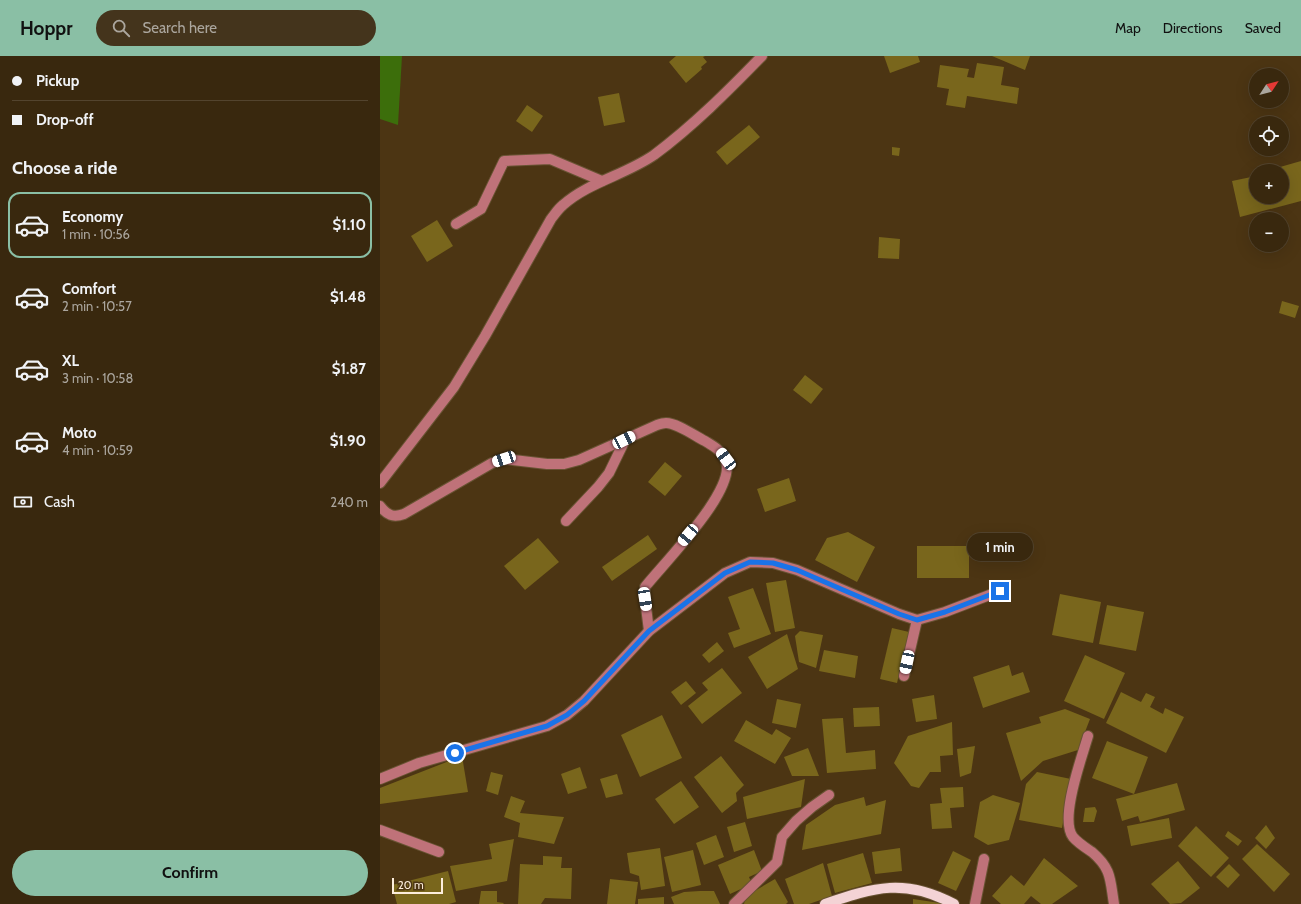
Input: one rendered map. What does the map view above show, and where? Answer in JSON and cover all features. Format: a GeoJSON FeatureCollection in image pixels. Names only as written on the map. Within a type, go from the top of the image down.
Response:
{"type":"FeatureCollection","features":[{"type":"Feature","properties":{"kind":"main road"},"geometry":{"type":"LineString","coordinates":[[825,904],[856,893],[880,888],[904,888],[928,892],[954,904]]}},
{"type":"Feature","properties":{"kind":"street"},"geometry":{"type":"LineString","coordinates":[[380,483],[454,387],[485,336],[551,219],[562,205],[580,192],[628,170],[653,155],[710,109],[762,56]]}},
{"type":"Feature","properties":{"kind":"street"},"geometry":{"type":"LineString","coordinates":[[456,224],[481,209],[504,161],[550,159],[602,181]]}},
{"type":"Feature","properties":{"kind":"street"},"geometry":{"type":"LineString","coordinates":[[380,506],[386,513],[395,517],[404,514],[492,463],[504,459],[547,464],[564,464],[579,460],[657,425],[667,423],[675,425],[718,449],[726,459],[728,470],[718,497],[706,515],[645,587],[649,631]]}},
{"type":"Feature","properties":{"kind":"street"},"geometry":{"type":"LineString","coordinates":[[566,521],[610,473],[624,440]]}},
{"type":"Feature","properties":{"kind":"street"},"geometry":{"type":"LineString","coordinates":[[380,779],[418,763],[547,726],[567,715],[584,701],[649,631],[725,573],[750,562],[773,563],[797,570],[899,614],[917,620],[945,612],[1000,591]]}},
{"type":"Feature","properties":{"kind":"street"},"geometry":{"type":"LineString","coordinates":[[904,676],[917,620]]}},
{"type":"Feature","properties":{"kind":"street"},"geometry":{"type":"LineString","coordinates":[[1088,736],[1071,795],[1068,824],[1073,837],[1105,865],[1109,874],[1114,904]]}},
{"type":"Feature","properties":{"kind":"street"},"geometry":{"type":"LineString","coordinates":[[734,904],[777,862],[782,837],[812,807],[829,795]]}},
{"type":"Feature","properties":{"kind":"street"},"geometry":{"type":"LineString","coordinates":[[380,830],[439,852]]}},
{"type":"Feature","properties":{"kind":"street"},"geometry":{"type":"LineString","coordinates":[[975,904],[984,859]]}},
{"type":"Feature","properties":{"kind":"green space"},"geometry":{"type":"Polygon","coordinates":[[[380,56],[402,56],[398,125],[380,119],[380,56]]]}},
{"type":"Feature","properties":{"kind":"building"},"geometry":{"type":"Polygon","coordinates":[[[676,56],[705,56],[703,57],[707,62],[701,67],[702,69],[686,83],[669,62],[676,56]]]}},
{"type":"Feature","properties":{"kind":"building"},"geometry":{"type":"Polygon","coordinates":[[[884,56],[918,56],[920,62],[890,73],[884,56]]]}},
{"type":"Feature","properties":{"kind":"building"},"geometry":{"type":"Polygon","coordinates":[[[992,56],[1030,56],[1025,70],[992,56]]]}},
{"type":"Feature","properties":{"kind":"building"},"geometry":{"type":"Polygon","coordinates":[[[977,63],[1004,67],[1001,85],[1019,88],[1017,104],[967,96],[965,108],[946,105],[949,89],[937,87],[940,65],[969,69],[967,77],[974,78],[977,63]]]}},
{"type":"Feature","properties":{"kind":"building"},"geometry":{"type":"Polygon","coordinates":[[[619,93],[625,122],[604,126],[598,97],[619,93]]]}},
{"type":"Feature","properties":{"kind":"building"},"geometry":{"type":"Polygon","coordinates":[[[527,105],[543,116],[532,132],[516,121],[527,105]]]}},
{"type":"Feature","properties":{"kind":"building"},"geometry":{"type":"Polygon","coordinates":[[[749,125],[760,137],[727,165],[716,152],[749,125]]]}},
{"type":"Feature","properties":{"kind":"building"},"geometry":{"type":"Polygon","coordinates":[[[892,147],[900,148],[899,156],[892,155],[892,147]]]}},
{"type":"Feature","properties":{"kind":"building"},"geometry":{"type":"Polygon","coordinates":[[[1301,161],[1301,201],[1259,212],[1249,212],[1249,215],[1240,217],[1232,181],[1249,177],[1249,204],[1289,204],[1289,164],[1301,161]]]}},
{"type":"Feature","properties":{"kind":"building"},"geometry":{"type":"Polygon","coordinates":[[[437,220],[453,246],[427,262],[411,236],[437,220]]]}},
{"type":"Feature","properties":{"kind":"building"},"geometry":{"type":"Polygon","coordinates":[[[879,237],[900,239],[899,259],[878,258],[879,237]]]}},
{"type":"Feature","properties":{"kind":"building"},"geometry":{"type":"Polygon","coordinates":[[[1282,301],[1299,306],[1295,318],[1279,313],[1282,301]]]}},
{"type":"Feature","properties":{"kind":"building"},"geometry":{"type":"Polygon","coordinates":[[[805,375],[823,389],[811,404],[793,390],[805,375]]]}},
{"type":"Feature","properties":{"kind":"building"},"geometry":{"type":"Polygon","coordinates":[[[665,462],[682,476],[665,496],[648,482],[665,462]]]}},
{"type":"Feature","properties":{"kind":"building"},"geometry":{"type":"Polygon","coordinates":[[[789,478],[796,501],[765,512],[757,489],[789,478]]]}},
{"type":"Feature","properties":{"kind":"building"},"geometry":{"type":"Polygon","coordinates":[[[848,532],[875,547],[857,582],[815,560],[827,538],[848,532]]]}},
{"type":"Feature","properties":{"kind":"building"},"geometry":{"type":"Polygon","coordinates":[[[648,535],[657,549],[612,581],[602,567],[648,535]]]}},
{"type":"Feature","properties":{"kind":"building"},"geometry":{"type":"Polygon","coordinates":[[[538,538],[559,562],[525,590],[504,566],[538,538]]]}},
{"type":"Feature","properties":{"kind":"building"},"geometry":{"type":"Polygon","coordinates":[[[917,546],[969,546],[969,578],[917,578],[917,546]]]}},
{"type":"Feature","properties":{"kind":"building"},"geometry":{"type":"Polygon","coordinates":[[[786,580],[795,628],[775,632],[766,583],[786,580]]]}},
{"type":"Feature","properties":{"kind":"building"},"geometry":{"type":"Polygon","coordinates":[[[753,588],[771,634],[734,648],[728,633],[740,629],[728,597],[753,588]]]}},
{"type":"Feature","properties":{"kind":"building"},"geometry":{"type":"Polygon","coordinates":[[[1060,594],[1101,602],[1093,643],[1052,635],[1060,594]]]}},
{"type":"Feature","properties":{"kind":"building"},"geometry":{"type":"Polygon","coordinates":[[[1107,605],[1144,612],[1136,651],[1099,644],[1107,605]]]}},
{"type":"Feature","properties":{"kind":"building"},"geometry":{"type":"Polygon","coordinates":[[[892,628],[909,632],[897,683],[880,679],[892,628]]]}},
{"type":"Feature","properties":{"kind":"building"},"geometry":{"type":"Polygon","coordinates":[[[800,631],[823,635],[816,668],[799,662],[795,636],[800,631]]]}},
{"type":"Feature","properties":{"kind":"building"},"geometry":{"type":"Polygon","coordinates":[[[787,634],[798,669],[767,689],[748,657],[787,634]]]}},
{"type":"Feature","properties":{"kind":"building"},"geometry":{"type":"Polygon","coordinates":[[[717,642],[724,651],[709,663],[702,655],[717,642]]]}},
{"type":"Feature","properties":{"kind":"building"},"geometry":{"type":"Polygon","coordinates":[[[824,650],[858,656],[855,678],[819,671],[824,650]]]}},
{"type":"Feature","properties":{"kind":"building"},"geometry":{"type":"Polygon","coordinates":[[[1085,655],[1125,673],[1104,719],[1064,701],[1085,655]]]}},
{"type":"Feature","properties":{"kind":"building"},"geometry":{"type":"Polygon","coordinates":[[[1009,665],[1012,676],[1023,672],[1030,692],[983,708],[973,677],[1009,665]]]}},
{"type":"Feature","properties":{"kind":"building"},"geometry":{"type":"Polygon","coordinates":[[[722,668],[742,693],[702,724],[688,706],[708,690],[702,683],[722,668]]]}},
{"type":"Feature","properties":{"kind":"building"},"geometry":{"type":"Polygon","coordinates":[[[686,681],[696,693],[681,705],[671,692],[686,681]]]}},
{"type":"Feature","properties":{"kind":"building"},"geometry":{"type":"Polygon","coordinates":[[[1121,692],[1141,702],[1146,693],[1155,697],[1150,707],[1163,714],[1165,708],[1184,717],[1166,753],[1106,723],[1121,692]]]}},
{"type":"Feature","properties":{"kind":"building"},"geometry":{"type":"Polygon","coordinates":[[[934,695],[937,719],[916,722],[912,699],[934,695]]]}},
{"type":"Feature","properties":{"kind":"building"},"geometry":{"type":"Polygon","coordinates":[[[777,699],[801,704],[796,728],[772,723],[777,699]]]}},
{"type":"Feature","properties":{"kind":"building"},"geometry":{"type":"Polygon","coordinates":[[[879,707],[880,726],[854,727],[853,708],[879,707]]]}},
{"type":"Feature","properties":{"kind":"building"},"geometry":{"type":"Polygon","coordinates":[[[1065,709],[1090,719],[1078,750],[1043,761],[1021,781],[1006,733],[1041,723],[1039,717],[1065,709]]]}},
{"type":"Feature","properties":{"kind":"building"},"geometry":{"type":"Polygon","coordinates":[[[662,715],[682,758],[640,777],[621,735],[662,715]]]}},
{"type":"Feature","properties":{"kind":"building"},"geometry":{"type":"Polygon","coordinates":[[[843,718],[846,753],[875,750],[876,769],[827,773],[822,719],[843,718]]]}},
{"type":"Feature","properties":{"kind":"building"},"geometry":{"type":"Polygon","coordinates":[[[746,720],[772,735],[776,729],[791,738],[775,764],[734,741],[746,720]]]}},
{"type":"Feature","properties":{"kind":"building"},"geometry":{"type":"Polygon","coordinates":[[[952,722],[953,755],[940,756],[941,772],[930,772],[919,788],[911,786],[894,763],[908,736],[952,722]]]}},
{"type":"Feature","properties":{"kind":"building"},"geometry":{"type":"Polygon","coordinates":[[[1107,741],[1148,757],[1134,794],[1092,778],[1107,741]]]}},
{"type":"Feature","properties":{"kind":"building"},"geometry":{"type":"Polygon","coordinates":[[[975,746],[971,773],[960,777],[957,749],[975,746]]]}},
{"type":"Feature","properties":{"kind":"building"},"geometry":{"type":"Polygon","coordinates":[[[808,748],[819,776],[792,776],[784,757],[808,748]]]}},
{"type":"Feature","properties":{"kind":"building"},"geometry":{"type":"Polygon","coordinates":[[[462,756],[468,792],[380,804],[380,788],[462,756]]]}},
{"type":"Feature","properties":{"kind":"building"},"geometry":{"type":"Polygon","coordinates":[[[721,756],[744,785],[736,793],[737,801],[722,813],[694,777],[721,756]]]}},
{"type":"Feature","properties":{"kind":"building"},"geometry":{"type":"Polygon","coordinates":[[[580,767],[587,788],[568,794],[561,774],[580,767]]]}},
{"type":"Feature","properties":{"kind":"building"},"geometry":{"type":"Polygon","coordinates":[[[491,772],[503,775],[498,795],[486,791],[491,772]]]}},
{"type":"Feature","properties":{"kind":"building"},"geometry":{"type":"Polygon","coordinates":[[[1037,772],[1071,779],[1062,828],[1019,820],[1026,784],[1037,772]]]}},
{"type":"Feature","properties":{"kind":"building"},"geometry":{"type":"Polygon","coordinates":[[[617,774],[623,794],[606,798],[600,779],[617,774]]]}},
{"type":"Feature","properties":{"kind":"building"},"geometry":{"type":"Polygon","coordinates":[[[805,779],[801,807],[747,819],[743,797],[805,779]]]}},
{"type":"Feature","properties":{"kind":"building"},"geometry":{"type":"Polygon","coordinates":[[[681,781],[699,807],[674,824],[655,799],[681,781]]]}},
{"type":"Feature","properties":{"kind":"building"},"geometry":{"type":"Polygon","coordinates":[[[1177,783],[1185,810],[1140,822],[1138,816],[1122,821],[1116,799],[1177,783]]]}},
{"type":"Feature","properties":{"kind":"building"},"geometry":{"type":"Polygon","coordinates":[[[963,787],[964,807],[950,808],[952,828],[932,829],[930,804],[942,803],[940,788],[963,787]]]}},
{"type":"Feature","properties":{"kind":"building"},"geometry":{"type":"Polygon","coordinates":[[[993,795],[1020,803],[1009,840],[988,845],[974,837],[980,802],[993,795]]]}},
{"type":"Feature","properties":{"kind":"building"},"geometry":{"type":"Polygon","coordinates":[[[511,796],[525,801],[520,813],[564,817],[554,844],[518,837],[520,823],[504,817],[511,796]]]}},
{"type":"Feature","properties":{"kind":"building"},"geometry":{"type":"Polygon","coordinates":[[[864,797],[866,806],[886,800],[881,834],[802,850],[806,825],[835,805],[864,797]]]}},
{"type":"Feature","properties":{"kind":"building"},"geometry":{"type":"Polygon","coordinates":[[[1095,807],[1097,811],[1094,822],[1083,822],[1085,808],[1095,807]]]}},
{"type":"Feature","properties":{"kind":"building"},"geometry":{"type":"Polygon","coordinates":[[[1169,818],[1172,838],[1131,846],[1127,826],[1169,818]]]}},
{"type":"Feature","properties":{"kind":"building"},"geometry":{"type":"Polygon","coordinates":[[[745,822],[752,846],[734,852],[727,827],[745,822]]]}},
{"type":"Feature","properties":{"kind":"building"},"geometry":{"type":"Polygon","coordinates":[[[1266,825],[1275,838],[1266,849],[1255,838],[1266,825]]]}},
{"type":"Feature","properties":{"kind":"building"},"geometry":{"type":"Polygon","coordinates":[[[1196,826],[1229,858],[1211,877],[1178,846],[1196,826]]]}},
{"type":"Feature","properties":{"kind":"building"},"geometry":{"type":"Polygon","coordinates":[[[1228,831],[1242,841],[1238,846],[1225,836],[1228,831]]]}},
{"type":"Feature","properties":{"kind":"building"},"geometry":{"type":"Polygon","coordinates":[[[716,835],[724,857],[704,865],[696,843],[716,835]]]}},
{"type":"Feature","properties":{"kind":"building"},"geometry":{"type":"Polygon","coordinates":[[[514,839],[507,881],[456,891],[450,866],[492,859],[489,844],[514,839]]]}},
{"type":"Feature","properties":{"kind":"building"},"geometry":{"type":"Polygon","coordinates":[[[1257,844],[1290,874],[1274,892],[1242,859],[1257,844]]]}},
{"type":"Feature","properties":{"kind":"building"},"geometry":{"type":"Polygon","coordinates":[[[660,848],[665,886],[641,890],[639,876],[630,873],[627,853],[660,848]]]}},
{"type":"Feature","properties":{"kind":"building"},"geometry":{"type":"Polygon","coordinates":[[[900,848],[902,871],[875,874],[872,852],[900,848]]]}},
{"type":"Feature","properties":{"kind":"building"},"geometry":{"type":"Polygon","coordinates":[[[693,850],[701,885],[672,892],[664,857],[693,850]]]}},
{"type":"Feature","properties":{"kind":"building"},"geometry":{"type":"Polygon","coordinates":[[[754,850],[762,871],[749,877],[752,884],[730,894],[718,865],[754,850]]]}},
{"type":"Feature","properties":{"kind":"building"},"geometry":{"type":"Polygon","coordinates":[[[953,851],[971,860],[956,891],[938,883],[953,851]]]}},
{"type":"Feature","properties":{"kind":"building"},"geometry":{"type":"Polygon","coordinates":[[[863,853],[872,883],[835,893],[827,864],[863,853]]]}},
{"type":"Feature","properties":{"kind":"building"},"geometry":{"type":"Polygon","coordinates":[[[543,856],[562,857],[561,868],[572,868],[571,899],[545,898],[541,904],[518,904],[520,864],[543,865],[543,856]]]}},
{"type":"Feature","properties":{"kind":"building"},"geometry":{"type":"Polygon","coordinates":[[[1044,858],[1078,886],[1052,904],[1041,904],[1031,896],[1024,904],[1001,904],[992,896],[1011,875],[1024,886],[1044,858]]]}},
{"type":"Feature","properties":{"kind":"building"},"geometry":{"type":"Polygon","coordinates":[[[1178,861],[1200,888],[1181,903],[1170,904],[1151,884],[1178,861]]]}},
{"type":"Feature","properties":{"kind":"building"},"geometry":{"type":"Polygon","coordinates":[[[823,863],[832,896],[809,904],[794,904],[785,879],[823,863]]]}},
{"type":"Feature","properties":{"kind":"building"},"geometry":{"type":"Polygon","coordinates":[[[1229,864],[1240,875],[1228,888],[1216,877],[1229,864]]]}},
{"type":"Feature","properties":{"kind":"building"},"geometry":{"type":"Polygon","coordinates":[[[448,871],[456,902],[449,904],[397,904],[392,885],[448,871]]]}},
{"type":"Feature","properties":{"kind":"building"},"geometry":{"type":"Polygon","coordinates":[[[610,879],[638,882],[635,904],[607,904],[610,879]]]}},
{"type":"Feature","properties":{"kind":"building"},"geometry":{"type":"Polygon","coordinates":[[[775,879],[788,902],[786,904],[744,904],[746,896],[775,879]]]}},
{"type":"Feature","properties":{"kind":"building"},"geometry":{"type":"Polygon","coordinates":[[[481,891],[497,891],[497,902],[504,903],[479,904],[481,891]]]}},
{"type":"Feature","properties":{"kind":"building"},"geometry":{"type":"Polygon","coordinates":[[[714,891],[720,904],[674,904],[671,897],[684,892],[714,891]]]}},
{"type":"Feature","properties":{"kind":"building"},"geometry":{"type":"Polygon","coordinates":[[[664,897],[664,904],[638,904],[638,899],[664,897]]]}},
{"type":"Feature","properties":{"kind":"building"},"geometry":{"type":"Polygon","coordinates":[[[913,899],[940,903],[940,904],[913,904],[913,899]]]}},
{"type":"Feature","properties":{"kind":"route"},"geometry":{"type":"LineString","coordinates":[[455,753],[547,726],[567,715],[584,701],[649,631],[725,573],[750,562],[773,563],[797,570],[899,614],[917,620],[945,612],[1000,591]]}}]}
